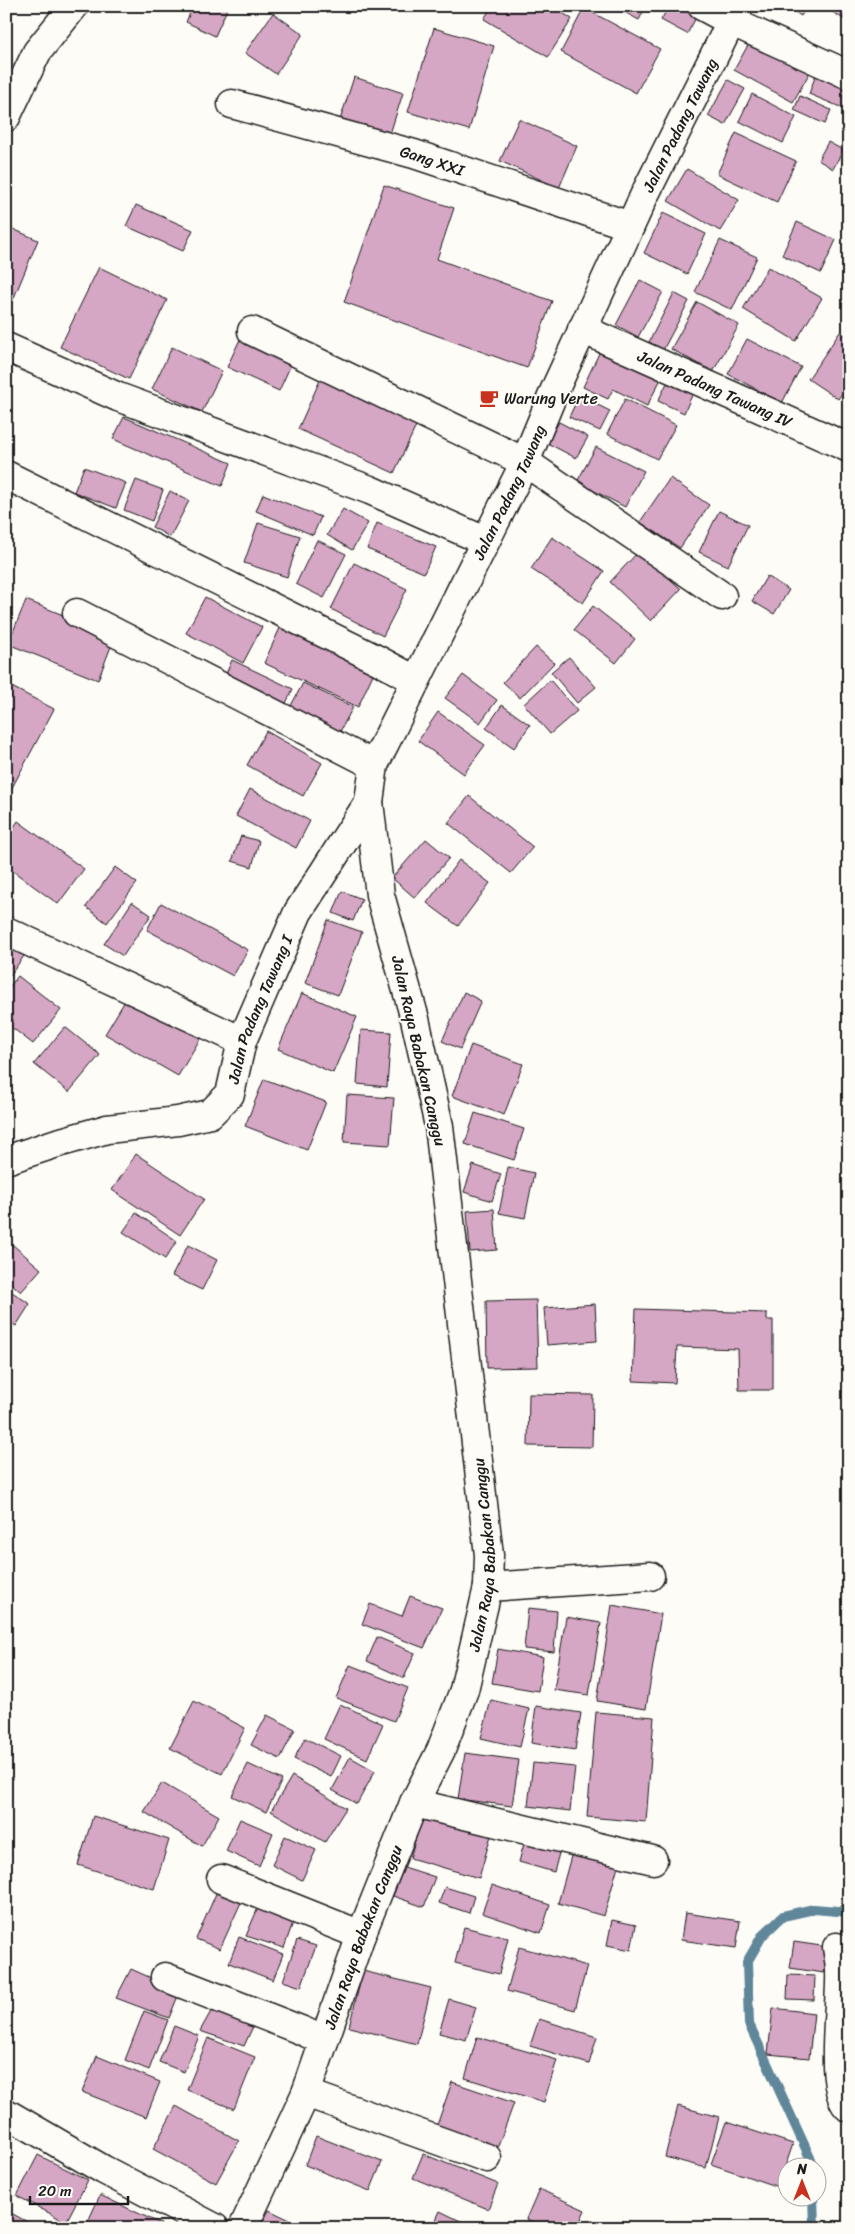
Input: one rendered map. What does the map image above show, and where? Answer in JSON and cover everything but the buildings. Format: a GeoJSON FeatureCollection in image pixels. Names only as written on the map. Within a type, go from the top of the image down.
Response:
{"type":"FeatureCollection","features":[{"type":"Feature","properties":{"kind":"street"},"geometry":{"type":"LineString","coordinates":[[6,117],[37,52],[74,6]]}},
{"type":"Feature","properties":{"kind":"street"},"geometry":{"type":"LineString","coordinates":[[702,6],[735,14],[849,75]]}},
{"type":"Feature","properties":{"kind":"street","name":"Jalan Padang Tawang"},"geometry":{"type":"LineString","coordinates":[[370,809],[374,766],[415,680],[525,462],[582,330],[630,226],[735,14]]}},
{"type":"Feature","properties":{"kind":"street","name":"Gang XXI"},"geometry":{"type":"LineString","coordinates":[[232,104],[414,154],[630,226]]}},
{"type":"Feature","properties":{"kind":"street","name":"Jalan Padang Tawang IV"},"geometry":{"type":"LineString","coordinates":[[582,330],[849,448]]}},
{"type":"Feature","properties":{"kind":"street"},"geometry":{"type":"LineString","coordinates":[[252,331],[525,462],[722,596]]}},
{"type":"Feature","properties":{"kind":"street"},"geometry":{"type":"LineString","coordinates":[[6,347],[118,397],[370,490],[485,541]]}},
{"type":"Feature","properties":{"kind":"street"},"geometry":{"type":"LineString","coordinates":[[6,475],[415,680]]}},
{"type":"Feature","properties":{"kind":"street"},"geometry":{"type":"LineString","coordinates":[[77,613],[374,766]]}},
{"type":"Feature","properties":{"kind":"street","name":"Jalan Padang Tawang I"},"geometry":{"type":"LineString","coordinates":[[6,1160],[107,1129],[178,1121],[210,1114],[230,1094],[242,1041],[298,912],[370,809]]}},
{"type":"Feature","properties":{"kind":"street","name":"Jalan Raya Babakan Canggu"},"geometry":{"type":"LineString","coordinates":[[243,2228],[306,2094],[361,1935],[414,1803],[440,1750],[464,1690],[488,1587],[489,1555],[439,1126],[415,1020],[380,895],[370,809]]}},
{"type":"Feature","properties":{"kind":"street"},"geometry":{"type":"LineString","coordinates":[[6,931],[242,1041]]}},
{"type":"Feature","properties":{"kind":"street"},"geometry":{"type":"LineString","coordinates":[[488,1587],[650,1576]]}},
{"type":"Feature","properties":{"kind":"street"},"geometry":{"type":"LineString","coordinates":[[414,1803],[653,1860]]}},
{"type":"Feature","properties":{"kind":"street"},"geometry":{"type":"LineString","coordinates":[[221,1879],[361,1935]]}},
{"type":"Feature","properties":{"kind":"street"},"geometry":{"type":"LineString","coordinates":[[837,1947],[840,1971],[837,2081],[845,2105],[849,2108]]}},
{"type":"Feature","properties":{"kind":"street"},"geometry":{"type":"LineString","coordinates":[[165,1977],[302,2031],[324,2042]]}},
{"type":"Feature","properties":{"kind":"street"},"geometry":{"type":"LineString","coordinates":[[306,2094],[487,2158]]}},
{"type":"Feature","properties":{"kind":"street"},"geometry":{"type":"LineString","coordinates":[[6,2113],[104,2170],[215,2228]]}},
{"type":"Feature","properties":{"kind":"waterway"},"geometry":{"type":"LineString","coordinates":[[809,2156],[749,2024],[747,1962],[762,1936],[783,1916],[814,1909],[849,1912]]}},
{"type":"Feature","properties":{"kind":"waterway"},"geometry":{"type":"LineString","coordinates":[[813,2206],[814,2228]]}},
{"type":"Feature","properties":{"kind":"place","name":"Warung Verte"},"geometry":{"type":"Point","coordinates":[489,398]}}]}
